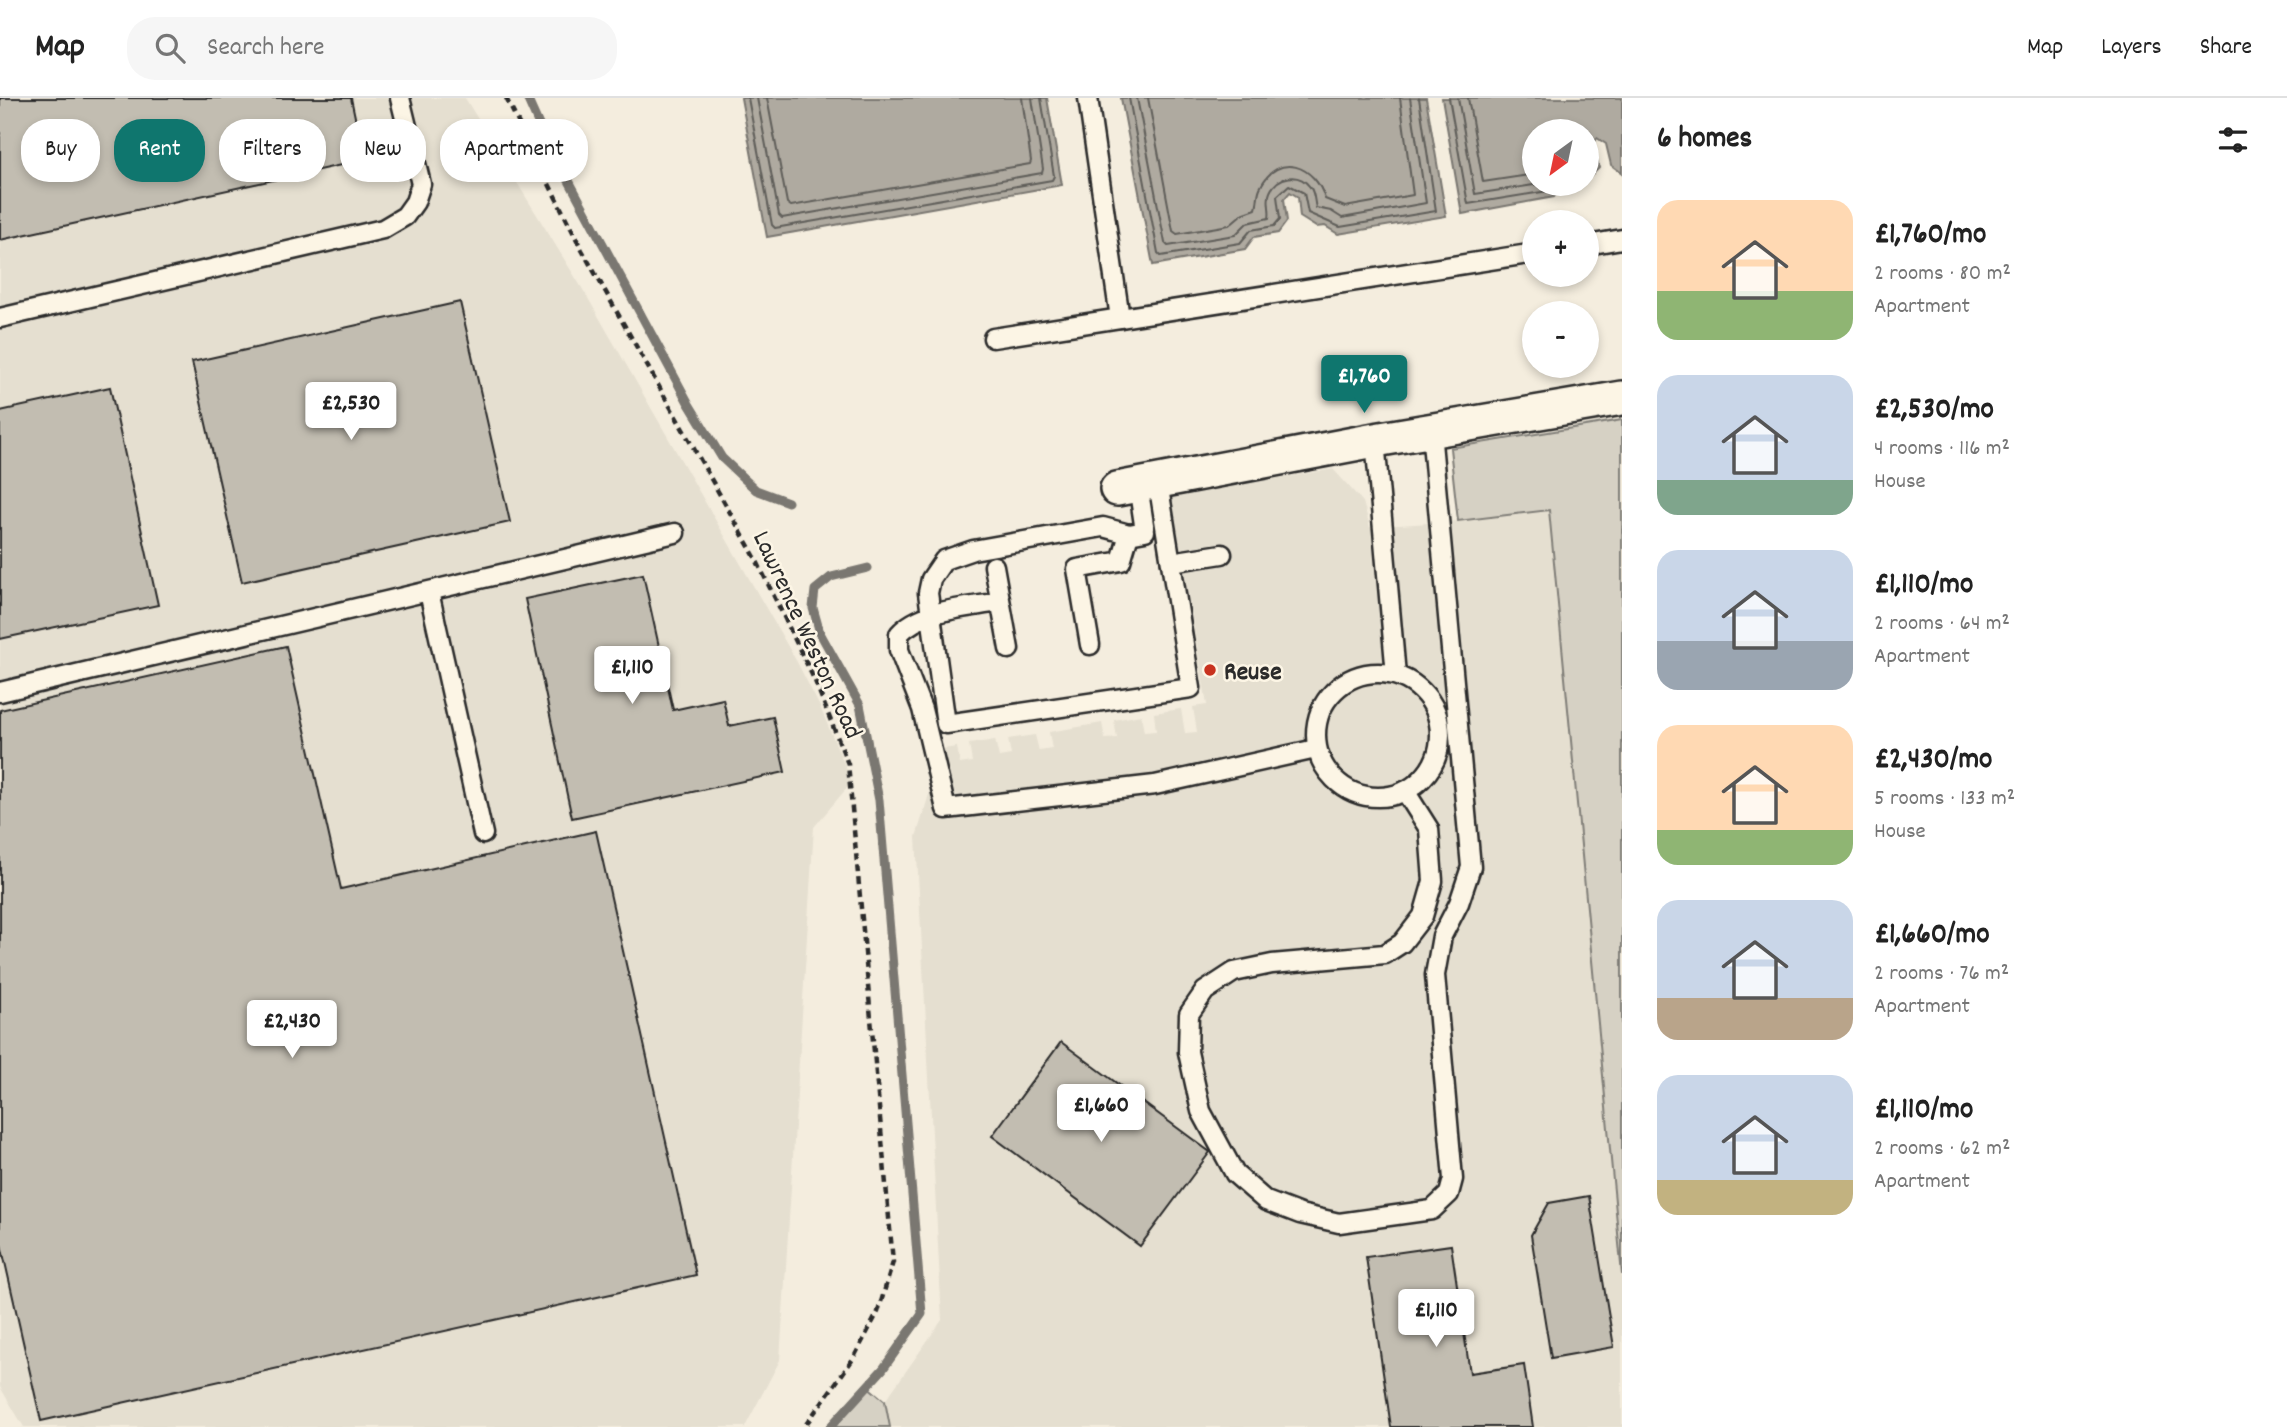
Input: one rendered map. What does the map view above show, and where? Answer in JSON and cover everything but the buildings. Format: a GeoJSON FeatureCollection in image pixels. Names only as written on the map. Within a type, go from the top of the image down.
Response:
{"type":"FeatureCollection","features":[{"type":"Feature","properties":{"kind":"street"},"geometry":{"type":"LineString","coordinates":[[1138,485],[1375,440],[1622,398]]}},
{"type":"Feature","properties":{"kind":"lane"},"geometry":{"type":"LineString","coordinates":[[0,318],[383,229],[405,216],[415,202],[421,184],[400,98]]}},
{"type":"Feature","properties":{"kind":"lane"},"geometry":{"type":"LineString","coordinates":[[1088,98],[1120,318]]}},
{"type":"Feature","properties":{"kind":"lane"},"geometry":{"type":"LineString","coordinates":[[1599,243],[1622,239]]}},
{"type":"Feature","properties":{"kind":"lane"},"geometry":{"type":"LineString","coordinates":[[993,338],[1522,255]]}},
{"type":"Feature","properties":{"kind":"lane"},"geometry":{"type":"LineString","coordinates":[[0,331],[36,308]]}},
{"type":"Feature","properties":{"kind":"lane"},"geometry":{"type":"LineString","coordinates":[[1405,791],[1429,829],[1433,881],[1423,916],[1402,943],[1385,954],[1272,964],[1234,972],[1205,991],[1189,1014],[1188,1052],[1200,1111],[1235,1174],[1266,1201],[1300,1214],[1339,1223],[1432,1210],[1449,1194],[1453,1179],[1435,975],[1443,936],[1459,903],[1471,867],[1450,734],[1431,431]]}},
{"type":"Feature","properties":{"kind":"lane"},"geometry":{"type":"LineString","coordinates":[[1375,440],[1396,675]]}},
{"type":"Feature","properties":{"kind":"lane"},"geometry":{"type":"LineString","coordinates":[[1138,485],[1171,562],[1191,688],[946,724],[928,593],[931,579],[944,560],[973,550],[1103,527],[1129,534],[1145,531],[1138,485]]}},
{"type":"Feature","properties":{"kind":"lane"},"geometry":{"type":"LineString","coordinates":[[0,692],[675,533]]}},
{"type":"Feature","properties":{"kind":"lane"},"geometry":{"type":"LineString","coordinates":[[1090,645],[1077,569],[1121,561],[1129,534]]}},
{"type":"Feature","properties":{"kind":"lane"},"geometry":{"type":"LineString","coordinates":[[1171,562],[1222,554]]}},
{"type":"Feature","properties":{"kind":"lane"},"geometry":{"type":"LineString","coordinates":[[994,566],[1009,649]]}},
{"type":"Feature","properties":{"kind":"lane"},"geometry":{"type":"LineString","coordinates":[[429,593],[483,834]]}},
{"type":"Feature","properties":{"kind":"lane"},"geometry":{"type":"LineString","coordinates":[[999,602],[930,615],[909,622],[899,634],[899,650],[922,709],[946,808],[1155,785],[1316,749]]}},
{"type":"Feature","properties":{"kind":"lane"},"geometry":{"type":"LineString","coordinates":[[1370,672],[1396,675],[1419,688],[1450,734],[1420,782],[1405,791],[1372,798],[1346,790],[1327,772],[1316,749],[1316,723],[1326,698],[1345,681],[1370,672]]}},
{"type":"Feature","properties":{"kind":"path","name":"Lawrence Weston Road"},"geometry":{"type":"LineString","coordinates":[[506,98],[582,250],[755,557],[815,681],[848,764],[893,1262],[878,1312],[853,1359],[804,1427]]}},
{"type":"Feature","properties":{"kind":"shaded area"},"geometry":{"type":"Polygon","coordinates":[[[0,98],[465,98],[478,119],[440,119],[440,182],[517,182],[585,293],[797,662],[820,707],[852,782],[814,827],[780,1360],[745,1427],[24,1427],[0,1387],[0,98]]]}},
{"type":"Feature","properties":{"kind":"shaded area"},"geometry":{"type":"Polygon","coordinates":[[[1622,420],[1622,1275],[1549,510],[1458,521],[1450,448],[1622,420]]]}},
{"type":"Feature","properties":{"kind":"shaded area"},"geometry":{"type":"Polygon","coordinates":[[[1333,469],[1363,502],[1370,527],[1458,521],[1549,509],[1622,1275],[1622,1427],[890,1427],[885,1401],[942,1320],[916,837],[943,749],[957,747],[960,764],[972,762],[969,744],[995,740],[999,757],[1011,755],[1008,739],[1035,735],[1039,751],[1052,749],[1049,732],[1102,723],[1105,739],[1117,738],[1114,720],[1141,715],[1144,732],[1156,731],[1154,713],[1181,709],[1185,733],[1197,732],[1193,707],[1207,705],[1171,496],[1333,469]]]}},
{"type":"Feature","properties":{"kind":"shaded area"},"geometry":{"type":"Polygon","coordinates":[[[867,1386],[885,1401],[890,1427],[830,1427],[867,1386]]]}},
{"type":"Feature","properties":{"kind":"water"},"geometry":{"type":"Polygon","coordinates":[[[741,98],[1047,98],[1062,185],[767,237],[741,98]]]}},
{"type":"Feature","properties":{"kind":"water"},"geometry":{"type":"Polygon","coordinates":[[[1121,98],[1426,98],[1446,216],[1338,234],[1325,226],[1316,227],[1300,217],[1298,197],[1290,192],[1284,199],[1287,221],[1278,233],[1254,237],[1245,249],[1153,265],[1121,98]]]}},
{"type":"Feature","properties":{"kind":"water"},"geometry":{"type":"Polygon","coordinates":[[[1442,98],[1622,98],[1622,173],[1611,165],[1606,144],[1600,140],[1600,119],[1522,119],[1522,196],[1555,196],[1462,214],[1442,98]]]}},
{"type":"Feature","properties":{"kind":"waterway"},"geometry":{"type":"LineString","coordinates":[[527,98],[689,404],[722,458],[756,490],[788,502]]}},
{"type":"Feature","properties":{"kind":"waterway"},"geometry":{"type":"LineString","coordinates":[[830,1427],[883,1369],[922,1314],[879,800],[860,705],[820,633],[813,608],[815,590],[831,577],[868,568]]}},
{"type":"Feature","properties":{"kind":"place","name":"Reuse"},"geometry":{"type":"Point","coordinates":[1210,670]}}]}
